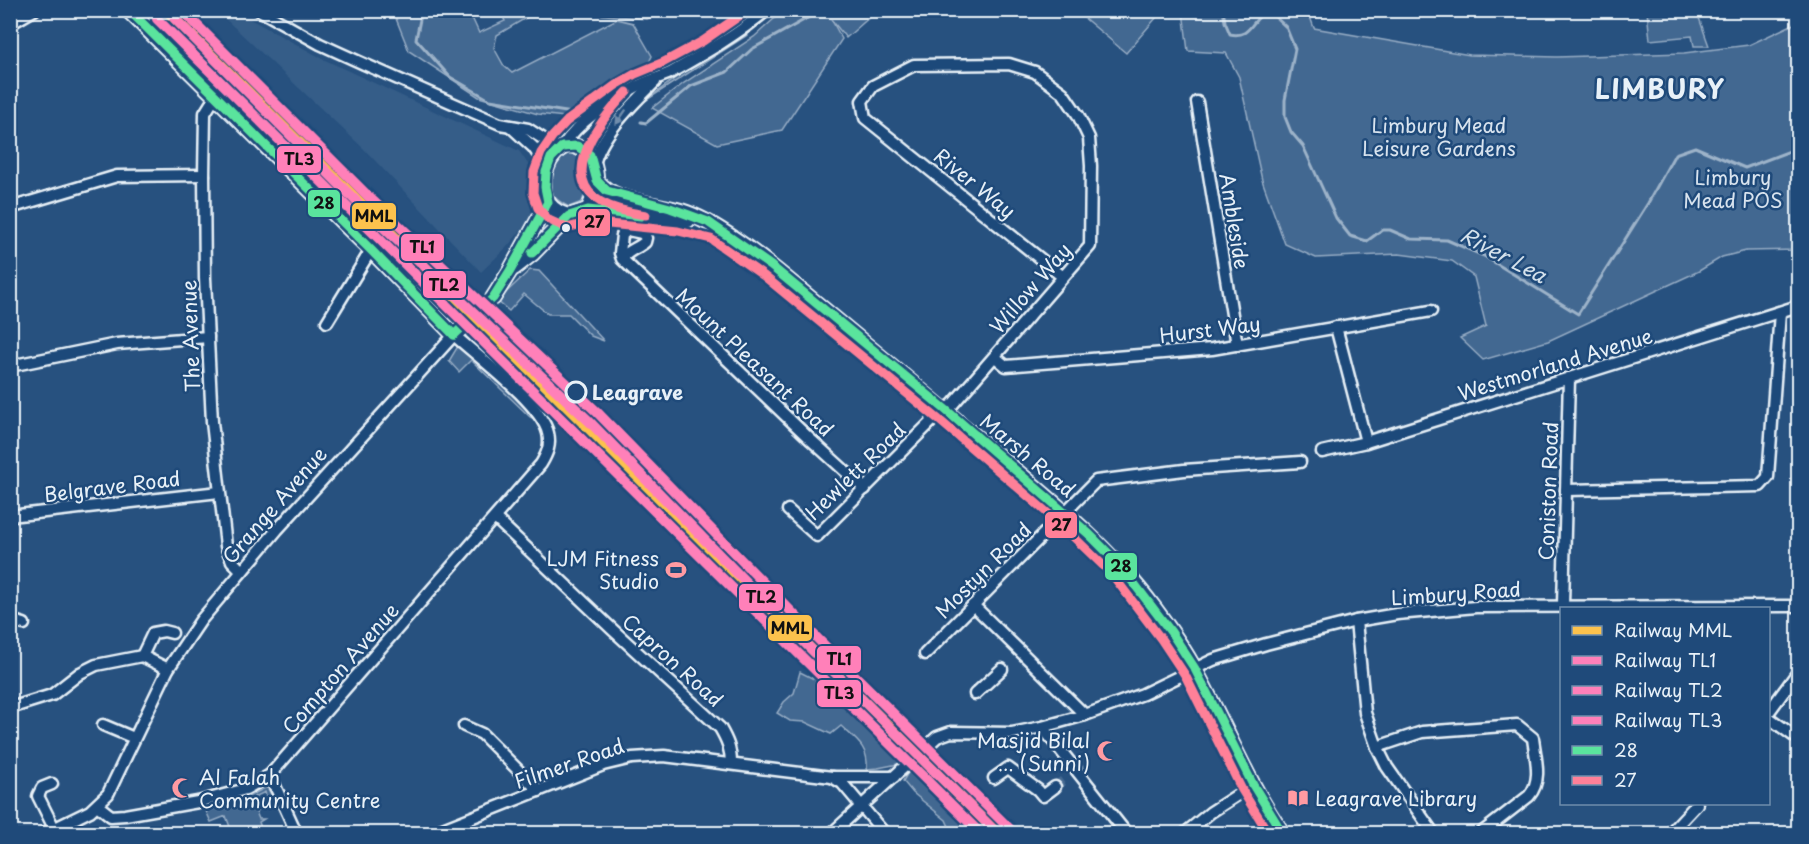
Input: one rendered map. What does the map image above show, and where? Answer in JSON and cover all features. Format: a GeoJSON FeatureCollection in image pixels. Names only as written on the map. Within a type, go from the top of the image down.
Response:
{"type":"FeatureCollection","features":[{"type":"Feature","properties":{"kind":"main road"},"geometry":{"type":"LineString","coordinates":[[129,10],[454,335]]}},
{"type":"Feature","properties":{"kind":"main road"},"geometry":{"type":"LineString","coordinates":[[578,146],[590,155],[594,165],[597,181],[596,194],[588,210],[579,215],[569,216],[555,210],[548,202],[544,189],[547,167],[551,157],[560,148],[578,146]]}},
{"type":"Feature","properties":{"kind":"main road","name":"Marsh Road"},"geometry":{"type":"LineString","coordinates":[[597,181],[607,191],[689,214],[716,228],[771,266],[946,410],[1066,513],[1120,565],[1157,612],[1195,669],[1253,785],[1283,834]]}},
{"type":"Feature","properties":{"kind":"main road"},"geometry":{"type":"LineString","coordinates":[[493,298],[548,202]]}},
{"type":"Feature","properties":{"kind":"main road","name":"Marsh Road"},"geometry":{"type":"LineString","coordinates":[[588,210],[680,219],[716,228]]}},
{"type":"Feature","properties":{"kind":"main road"},"geometry":{"type":"LineString","coordinates":[[510,271],[531,254],[569,216]]}},
{"type":"Feature","properties":{"kind":"main road","name":"Grange Avenue"},"geometry":{"type":"LineString","coordinates":[[454,335],[472,319]]}},
{"type":"Feature","properties":{"kind":"street"},"geometry":{"type":"LineString","coordinates":[[10,24],[34,10]]}},
{"type":"Feature","properties":{"kind":"street"},"geometry":{"type":"LineString","coordinates":[[260,10],[320,44],[473,113],[510,126],[528,129],[560,148],[581,124],[638,86],[660,78],[722,44],[767,10]]}},
{"type":"Feature","properties":{"kind":"street","name":"Willow Way"},"geometry":{"type":"LineString","coordinates":[[865,118],[862,101],[873,86],[914,64],[1009,64],[1035,72],[1064,93],[1078,114],[1089,138],[1090,246],[995,357],[946,410]]}},
{"type":"Feature","properties":{"kind":"street"},"geometry":{"type":"LineString","coordinates":[[594,165],[598,151],[626,109],[660,78]]}},
{"type":"Feature","properties":{"kind":"street","name":"The Avenue"},"geometry":{"type":"LineString","coordinates":[[215,97],[205,113],[204,176],[212,422],[226,546],[232,561],[242,571]]}},
{"type":"Feature","properties":{"kind":"street","name":"Ambleside"},"geometry":{"type":"LineString","coordinates":[[1197,102],[1237,345]]}},
{"type":"Feature","properties":{"kind":"street","name":"River Way"},"geometry":{"type":"LineString","coordinates":[[865,118],[1063,277]]}},
{"type":"Feature","properties":{"kind":"street"},"geometry":{"type":"LineString","coordinates":[[510,126],[533,147],[547,167]]}},
{"type":"Feature","properties":{"kind":"street"},"geometry":{"type":"LineString","coordinates":[[10,208],[117,176],[204,176]]}},
{"type":"Feature","properties":{"kind":"street"},"geometry":{"type":"LineString","coordinates":[[327,322],[370,250]]}},
{"type":"Feature","properties":{"kind":"street","name":"Mount Pleasant Road"},"geometry":{"type":"LineString","coordinates":[[622,259],[865,489]]}},
{"type":"Feature","properties":{"kind":"street","name":"Westmorland Avenue"},"geometry":{"type":"LineString","coordinates":[[1322,452],[1366,442],[1798,306]]}},
{"type":"Feature","properties":{"kind":"street","name":"Hurst Way"},"geometry":{"type":"LineString","coordinates":[[995,357],[1006,366],[1152,354],[1237,345],[1431,311]]}},
{"type":"Feature","properties":{"kind":"street"},"geometry":{"type":"LineString","coordinates":[[1566,490],[1760,486],[1768,477],[1780,312]]}},
{"type":"Feature","properties":{"kind":"street"},"geometry":{"type":"LineString","coordinates":[[1336,327],[1366,442]]}},
{"type":"Feature","properties":{"kind":"street","name":"Compton Avenue"},"geometry":{"type":"LineString","coordinates":[[97,806],[111,816],[177,806],[230,795],[270,775],[541,464],[549,451],[543,420],[532,406],[454,335]]}},
{"type":"Feature","properties":{"kind":"street","name":"Grange Avenue"},"geometry":{"type":"LineString","coordinates":[[43,834],[97,806],[108,794],[168,669],[201,620],[437,351],[454,335]]}},
{"type":"Feature","properties":{"kind":"street"},"geometry":{"type":"LineString","coordinates":[[10,366],[117,344],[208,337]]}},
{"type":"Feature","properties":{"kind":"street","name":"Coniston Road"},"geometry":{"type":"LineString","coordinates":[[1563,605],[1569,378]]}},
{"type":"Feature","properties":{"kind":"street","name":"Hewlett Road"},"geometry":{"type":"LineString","coordinates":[[788,510],[817,536],[937,416],[946,410]]}},
{"type":"Feature","properties":{"kind":"street","name":"Mostyn Road"},"geometry":{"type":"LineString","coordinates":[[925,654],[1096,481],[1213,468],[1300,462]]}},
{"type":"Feature","properties":{"kind":"street","name":"Belgrave Road"},"geometry":{"type":"LineString","coordinates":[[10,516],[219,492]]}},
{"type":"Feature","properties":{"kind":"street","name":"Capron Road"},"geometry":{"type":"LineString","coordinates":[[495,518],[720,728],[728,743],[731,764]]}},
{"type":"Feature","properties":{"kind":"street"},"geometry":{"type":"LineString","coordinates":[[973,605],[1085,715]]}},
{"type":"Feature","properties":{"kind":"street","name":"Limbury Road"},"geometry":{"type":"LineString","coordinates":[[831,834],[937,737],[951,732],[1012,733],[1085,715],[1143,694],[1213,660],[1250,649],[1356,621],[1396,614],[1476,607],[1563,605],[1676,607]]}},
{"type":"Feature","properties":{"kind":"street","name":"Limbury Road"},"geometry":{"type":"LineString","coordinates":[[1766,607],[1798,606]]}},
{"type":"Feature","properties":{"kind":"street"},"geometry":{"type":"LineString","coordinates":[[10,620],[24,624]]}},
{"type":"Feature","properties":{"kind":"street"},"geometry":{"type":"LineString","coordinates":[[1356,621],[1365,713],[1377,747],[1386,767],[1434,834]]}},
{"type":"Feature","properties":{"kind":"street"},"geometry":{"type":"LineString","coordinates":[[142,656],[153,633],[164,631],[172,633]]}},
{"type":"Feature","properties":{"kind":"street"},"geometry":{"type":"LineString","coordinates":[[10,708],[52,695],[80,673],[96,665],[142,656],[168,669]]}},
{"type":"Feature","properties":{"kind":"street"},"geometry":{"type":"LineString","coordinates":[[975,694],[1002,669]]}},
{"type":"Feature","properties":{"kind":"street"},"geometry":{"type":"LineString","coordinates":[[1770,712],[1798,672]]}},
{"type":"Feature","properties":{"kind":"street"},"geometry":{"type":"LineString","coordinates":[[1770,717],[1798,739]]}},
{"type":"Feature","properties":{"kind":"street"},"geometry":{"type":"LineString","coordinates":[[103,725],[134,738]]}},
{"type":"Feature","properties":{"kind":"street"},"geometry":{"type":"LineString","coordinates":[[1377,747],[1422,732],[1517,725],[1533,738],[1538,777],[1535,789],[1530,796],[1480,834]]}},
{"type":"Feature","properties":{"kind":"street"},"geometry":{"type":"LineString","coordinates":[[464,726],[482,734],[539,791]]}},
{"type":"Feature","properties":{"kind":"street"},"geometry":{"type":"LineString","coordinates":[[1042,727],[1072,774],[1128,834]]}},
{"type":"Feature","properties":{"kind":"street","name":"Filmer Road"},"geometry":{"type":"LineString","coordinates":[[430,834],[603,765],[632,758],[664,756],[832,777],[894,777]]}},
{"type":"Feature","properties":{"kind":"street"},"geometry":{"type":"LineString","coordinates":[[994,778],[1008,768],[1038,790],[1047,800],[1055,787]]}},
{"type":"Feature","properties":{"kind":"street"},"geometry":{"type":"LineString","coordinates":[[270,775],[297,834]]}},
{"type":"Feature","properties":{"kind":"street"},"geometry":{"type":"LineString","coordinates":[[832,777],[842,783],[885,834]]}},
{"type":"Feature","properties":{"kind":"street"},"geometry":{"type":"LineString","coordinates":[[52,784],[42,788],[38,796],[54,828]]}},
{"type":"Feature","properties":{"kind":"street"},"geometry":{"type":"LineString","coordinates":[[1184,834],[1211,812],[1253,785]]}},
{"type":"Feature","properties":{"kind":"street"},"geometry":{"type":"LineString","coordinates":[[1669,834],[1696,805]]}},
{"type":"Feature","properties":{"kind":"shaded area"},"geometry":{"type":"Polygon","coordinates":[[[219,11],[235,11],[325,60],[519,151],[528,164],[532,199],[530,220],[481,272],[363,148],[219,11]]]}},
{"type":"Feature","properties":{"kind":"green space"},"geometry":{"type":"Polygon","coordinates":[[[784,10],[889,11],[871,16],[846,38],[831,19],[842,39],[782,130],[717,144],[652,108],[684,83],[754,37],[784,10]]]}},
{"type":"Feature","properties":{"kind":"green space"},"geometry":{"type":"Polygon","coordinates":[[[393,11],[469,11],[479,33],[505,21],[500,11],[529,11],[531,15],[497,35],[494,48],[504,66],[512,73],[617,19],[633,23],[652,56],[645,70],[575,116],[538,114],[479,97],[409,51],[393,11]]]}},
{"type":"Feature","properties":{"kind":"green space"},"geometry":{"type":"Polygon","coordinates":[[[592,11],[666,11],[647,19],[596,14],[592,11]]]}},
{"type":"Feature","properties":{"kind":"green space"},"geometry":{"type":"Polygon","coordinates":[[[771,11],[775,11],[746,36],[645,101],[678,76],[723,48],[771,11]]]}},
{"type":"Feature","properties":{"kind":"green space"},"geometry":{"type":"Polygon","coordinates":[[[1076,11],[1162,11],[1126,53],[1076,11]]]}},
{"type":"Feature","properties":{"kind":"green space"},"geometry":{"type":"Polygon","coordinates":[[[1183,11],[1308,11],[1314,28],[1470,55],[1557,57],[1684,53],[1749,45],[1798,22],[1798,250],[1746,251],[1722,257],[1699,271],[1548,341],[1483,360],[1460,338],[1486,326],[1474,277],[1452,261],[1399,254],[1316,258],[1285,244],[1262,180],[1239,77],[1226,53],[1188,51],[1183,11]]]}},
{"type":"Feature","properties":{"kind":"green space"},"geometry":{"type":"Polygon","coordinates":[[[1647,11],[1700,11],[1698,15],[1709,46],[1694,46],[1692,36],[1650,40],[1647,11]]]}},
{"type":"Feature","properties":{"kind":"green space"},"geometry":{"type":"Polygon","coordinates":[[[567,152],[575,152],[581,157],[588,185],[582,202],[569,207],[555,197],[549,183],[551,170],[557,160],[567,152]]]}},
{"type":"Feature","properties":{"kind":"green space"},"geometry":{"type":"Polygon","coordinates":[[[530,270],[539,271],[604,341],[591,336],[569,314],[548,314],[524,294],[509,311],[497,301],[530,270]]]}},
{"type":"Feature","properties":{"kind":"green space"},"geometry":{"type":"Polygon","coordinates":[[[478,323],[488,342],[514,371],[507,375],[468,337],[478,323]]]}},
{"type":"Feature","properties":{"kind":"green space"},"geometry":{"type":"Polygon","coordinates":[[[458,346],[466,348],[530,410],[534,419],[471,360],[459,372],[449,361],[458,346]]]}},
{"type":"Feature","properties":{"kind":"green space"},"geometry":{"type":"Polygon","coordinates":[[[800,672],[816,680],[825,694],[847,689],[910,752],[903,763],[867,769],[864,749],[841,726],[831,734],[805,722],[790,721],[777,713],[794,693],[800,672]]]}},
{"type":"Feature","properties":{"kind":"green space"},"geometry":{"type":"Polygon","coordinates":[[[922,764],[992,833],[952,833],[946,820],[913,793],[903,781],[910,769],[922,764]]]}},
{"type":"Feature","properties":{"kind":"green space"},"geometry":{"type":"Polygon","coordinates":[[[267,787],[272,796],[267,798],[265,792],[251,801],[254,809],[259,808],[256,812],[259,819],[264,819],[259,822],[262,831],[269,829],[270,831],[265,834],[223,833],[222,831],[230,827],[226,816],[211,822],[207,810],[234,804],[267,787]]]}},
{"type":"Feature","properties":{"kind":"waterway","name":"River Lea"},"geometry":{"type":"LineString","coordinates":[[422,10],[416,39],[450,77],[490,100],[579,114]]}},
{"type":"Feature","properties":{"kind":"waterway","name":"River Lea"},"geometry":{"type":"LineString","coordinates":[[641,122],[646,123],[691,86],[727,72],[752,49],[822,10]]}},
{"type":"Feature","properties":{"kind":"waterway","name":"River Lea"},"geometry":{"type":"LineString","coordinates":[[1223,10],[1230,34],[1243,33],[1259,17],[1269,11],[1286,27],[1295,49],[1285,100],[1285,117],[1291,132],[1303,146],[1336,218],[1350,236],[1367,241],[1382,230],[1390,230],[1411,239],[1447,240],[1484,256],[1578,314],[1648,203],[1675,154],[1695,147],[1745,168],[1798,148]]}},
{"type":"Feature","properties":{"kind":"tunnel"},"geometry":{"type":"LineString","coordinates":[[472,319],[493,298]]}},
{"type":"Feature","properties":{"kind":"tunnel"},"geometry":{"type":"LineString","coordinates":[[1055,787],[1067,778]]}},
{"type":"Feature","properties":{"kind":"rail line","name":"MML"},"geometry":{"type":"LineString","coordinates":[[166,10],[998,834]]}},
{"type":"Feature","properties":{"kind":"rail line","name":"TL1"},"geometry":{"type":"LineString","coordinates":[[182,10],[373,201],[597,412],[819,640],[1015,834]]}},
{"type":"Feature","properties":{"kind":"rail line","name":"TL2"},"geometry":{"type":"LineString","coordinates":[[174,18],[365,210],[589,421],[810,648],[998,834]]}},
{"type":"Feature","properties":{"kind":"rail line","name":"TL3"},"geometry":{"type":"LineString","coordinates":[[157,19],[981,834]]}},
{"type":"Feature","properties":{"kind":"transit line","name":"28"},"geometry":{"type":"LineString","coordinates":[[129,10],[454,335]]}},
{"type":"Feature","properties":{"kind":"transit line","name":"27"},"geometry":{"type":"LineString","coordinates":[[748,10],[703,41],[616,85],[567,121],[541,153],[534,172],[533,193],[538,208],[549,220],[567,228],[589,222],[678,231],[711,239],[764,276],[938,419],[1058,522],[1111,573],[1185,675],[1242,790],[1269,834]]}},
{"type":"Feature","properties":{"kind":"transit line","name":"27"},"geometry":{"type":"LineString","coordinates":[[627,92],[607,116],[588,146],[583,162],[582,177],[588,191],[601,202],[623,211],[646,215]]}},
{"type":"Feature","properties":{"kind":"transit line","name":"28"},"geometry":{"type":"LineString","coordinates":[[454,335],[493,298],[510,271],[548,202],[545,187],[546,172],[551,158],[562,147],[577,146],[590,155],[597,181],[607,191],[670,208],[708,222],[771,266],[946,410],[1089,534],[1120,565],[1171,632],[1195,669],[1253,785],[1283,834]]}},
{"type":"Feature","properties":{"kind":"transit line","name":"28"},"geometry":{"type":"LineString","coordinates":[[532,253],[569,216],[588,210],[641,216]]}},
{"type":"Feature","properties":{"kind":"place","name":"Leagrave"},"geometry":{"type":"Point","coordinates":[576,392]}},
{"type":"Feature","properties":{"kind":"place","name":"LJM Fitness Studio"},"geometry":{"type":"Point","coordinates":[676,570]}},
{"type":"Feature","properties":{"kind":"place","name":"Masjid Bilal ... (Sunni)"},"geometry":{"type":"Point","coordinates":[1107,751]}},
{"type":"Feature","properties":{"kind":"place","name":"Al Falah Community Centre"},"geometry":{"type":"Point","coordinates":[182,788]}},
{"type":"Feature","properties":{"kind":"place","name":"Leagrave Library"},"geometry":{"type":"Point","coordinates":[1298,798]}},
{"type":"Feature","properties":{"kind":"district","name":"LIMBURY"},"geometry":{"type":"Point","coordinates":[1660,88]}},
{"type":"Feature","properties":{"kind":"park label","name":"Limbury Mead Leisure Gardens"},"geometry":{"type":"Point","coordinates":[1439,136]}},
{"type":"Feature","properties":{"kind":"park label","name":"Limbury Mead POS"},"geometry":{"type":"Point","coordinates":[1733,188]}}]}
